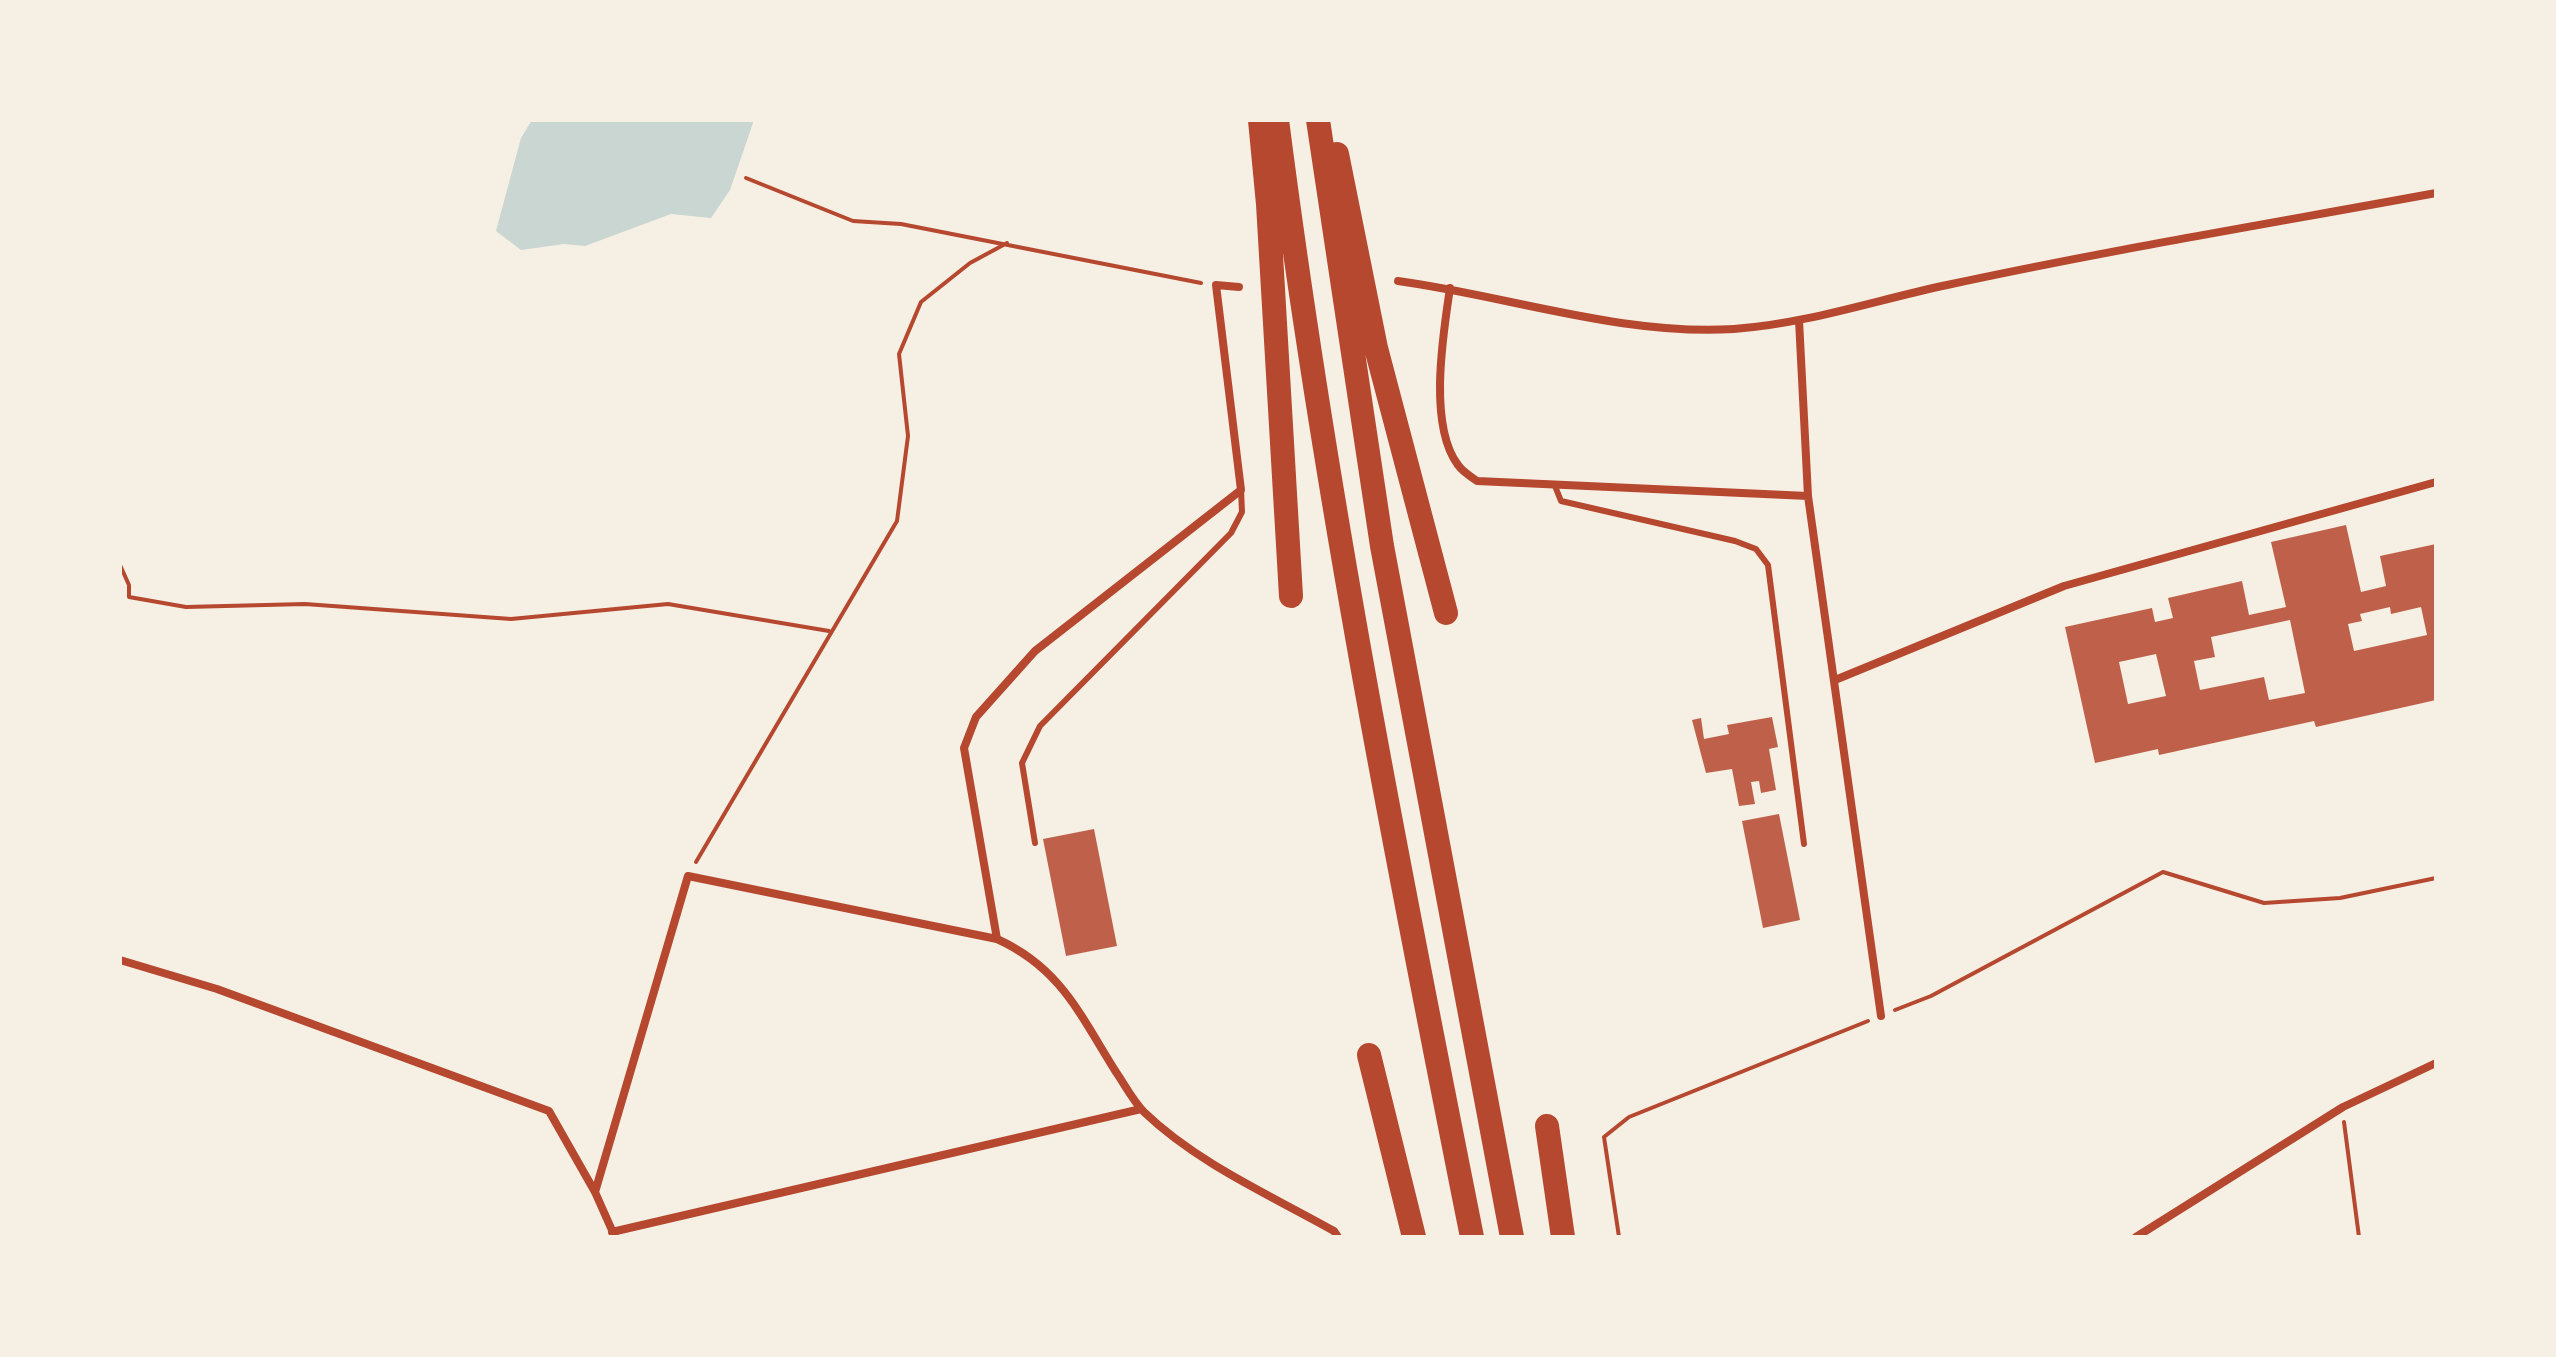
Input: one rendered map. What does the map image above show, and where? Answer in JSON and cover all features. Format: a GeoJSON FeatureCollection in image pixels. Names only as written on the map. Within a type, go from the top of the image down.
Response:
{"type":"FeatureCollection","features":[{"type":"Feature","properties":{"kind":"highway"},"geometry":{"type":"LineString","coordinates":[[1260,120],[1269,219],[1291,596]]}},
{"type":"Feature","properties":{"kind":"highway"},"geometry":{"type":"LineString","coordinates":[[1277,120],[1342,551],[1407,909],[1472,1237]]}},
{"type":"Feature","properties":{"kind":"highway"},"geometry":{"type":"LineString","coordinates":[[1318,120],[1382,546],[1446,902],[1512,1237]]}},
{"type":"Feature","properties":{"kind":"highway"},"geometry":{"type":"LineString","coordinates":[[1331,120],[1376,348],[1446,613]]}},
{"type":"Feature","properties":{"kind":"highway"},"geometry":{"type":"LineString","coordinates":[[1369,1055],[1414,1237]]}},
{"type":"Feature","properties":{"kind":"highway"},"geometry":{"type":"LineString","coordinates":[[1547,1126],[1563,1237]]}},
{"type":"Feature","properties":{"kind":"street"},"geometry":{"type":"LineString","coordinates":[[1398,281],[1450,288],[1612,322],[1732,329],[1799,320],[1947,285],[2436,193]]}},
{"type":"Feature","properties":{"kind":"street"},"geometry":{"type":"LineString","coordinates":[[997,939],[964,748],[976,717],[1035,651],[1241,490],[1216,285],[1239,287]]}},
{"type":"Feature","properties":{"kind":"street"},"geometry":{"type":"LineString","coordinates":[[1450,288],[1438,368],[1446,436],[1458,465],[1477,481],[1808,496]]}},
{"type":"Feature","properties":{"kind":"street"},"geometry":{"type":"LineString","coordinates":[[1799,320],[1808,496],[1881,1016]]}},
{"type":"Feature","properties":{"kind":"street"},"geometry":{"type":"LineString","coordinates":[[1835,680],[2064,586],[2436,482]]}},
{"type":"Feature","properties":{"kind":"street"},"geometry":{"type":"LineString","coordinates":[[595,1192],[688,876],[997,939],[1043,964],[1060,984],[1141,1109],[1180,1144],[1334,1231],[1338,1237]]}},
{"type":"Feature","properties":{"kind":"street"},"geometry":{"type":"LineString","coordinates":[[120,960],[217,989],[549,1111],[595,1192],[614,1234],[1141,1109]]}},
{"type":"Feature","properties":{"kind":"street"},"geometry":{"type":"LineString","coordinates":[[2136,1237],[2343,1107],[2436,1063]]}},
{"type":"Feature","properties":{"kind":"lane"},"geometry":{"type":"LineString","coordinates":[[1555,486],[1561,501],[1735,541],[1756,549],[1768,565],[1804,844]]}},
{"type":"Feature","properties":{"kind":"lane"},"geometry":{"type":"LineString","coordinates":[[1035,843],[1022,763],[1040,726],[1231,533],[1242,512],[1241,490]]}},
{"type":"Feature","properties":{"kind":"path"},"geometry":{"type":"LineString","coordinates":[[746,178],[853,221],[901,224],[1216,285]]}},
{"type":"Feature","properties":{"kind":"path"},"geometry":{"type":"LineString","coordinates":[[688,876],[829,631],[897,521],[908,436],[899,354],[921,302],[970,263],[1007,243]]}},
{"type":"Feature","properties":{"kind":"path"},"geometry":{"type":"LineString","coordinates":[[120,565],[129,597],[186,607],[305,604],[511,619],[668,604],[829,631]]}},
{"type":"Feature","properties":{"kind":"path"},"geometry":{"type":"LineString","coordinates":[[1619,1237],[1604,1137],[1629,1117],[1931,996],[2163,872],[2264,903],[2340,898],[2436,878]]}},
{"type":"Feature","properties":{"kind":"path"},"geometry":{"type":"LineString","coordinates":[[2343,1107],[2359,1237]]}},
{"type":"Feature","properties":{"kind":"shaded area"},"geometry":{"type":"Polygon","coordinates":[[[532,120],[754,120],[730,190],[711,218],[671,214],[585,246],[564,244],[521,250],[496,231],[521,138],[532,120]]]}},
{"type":"Feature","properties":{"kind":"building"},"geometry":{"type":"Polygon","coordinates":[[[2346,525],[2361,592],[2386,586],[2380,556],[2436,544],[2436,700],[2316,727],[2314,721],[2159,755],[2158,749],[2095,763],[2065,627],[2152,608],[2155,622],[2173,618],[2168,598],[2242,581],[2249,615],[2286,607],[2271,542],[2346,525]],[[2390,607],[2360,614],[2362,621],[2348,624],[2354,651],[2427,635],[2421,607],[2391,614],[2390,607]],[[2290,620],[2211,637],[2215,657],[2194,661],[2200,690],[2264,677],[2269,700],[2305,693],[2290,620]],[[2156,654],[2119,662],[2128,704],[2166,696],[2156,654]]]}},
{"type":"Feature","properties":{"kind":"building"},"geometry":{"type":"Polygon","coordinates":[[[1772,717],[1778,747],[1769,749],[1776,790],[1761,793],[1759,781],[1751,782],[1755,804],[1739,806],[1732,769],[1706,773],[1692,720],[1701,718],[1704,739],[1729,734],[1727,725],[1772,717]]]}},
{"type":"Feature","properties":{"kind":"building"},"geometry":{"type":"Polygon","coordinates":[[[1779,814],[1800,920],[1763,928],[1742,821],[1779,814]]]}},
{"type":"Feature","properties":{"kind":"building"},"geometry":{"type":"Polygon","coordinates":[[[1094,829],[1117,946],[1066,956],[1043,839],[1094,829]]]}}]}
